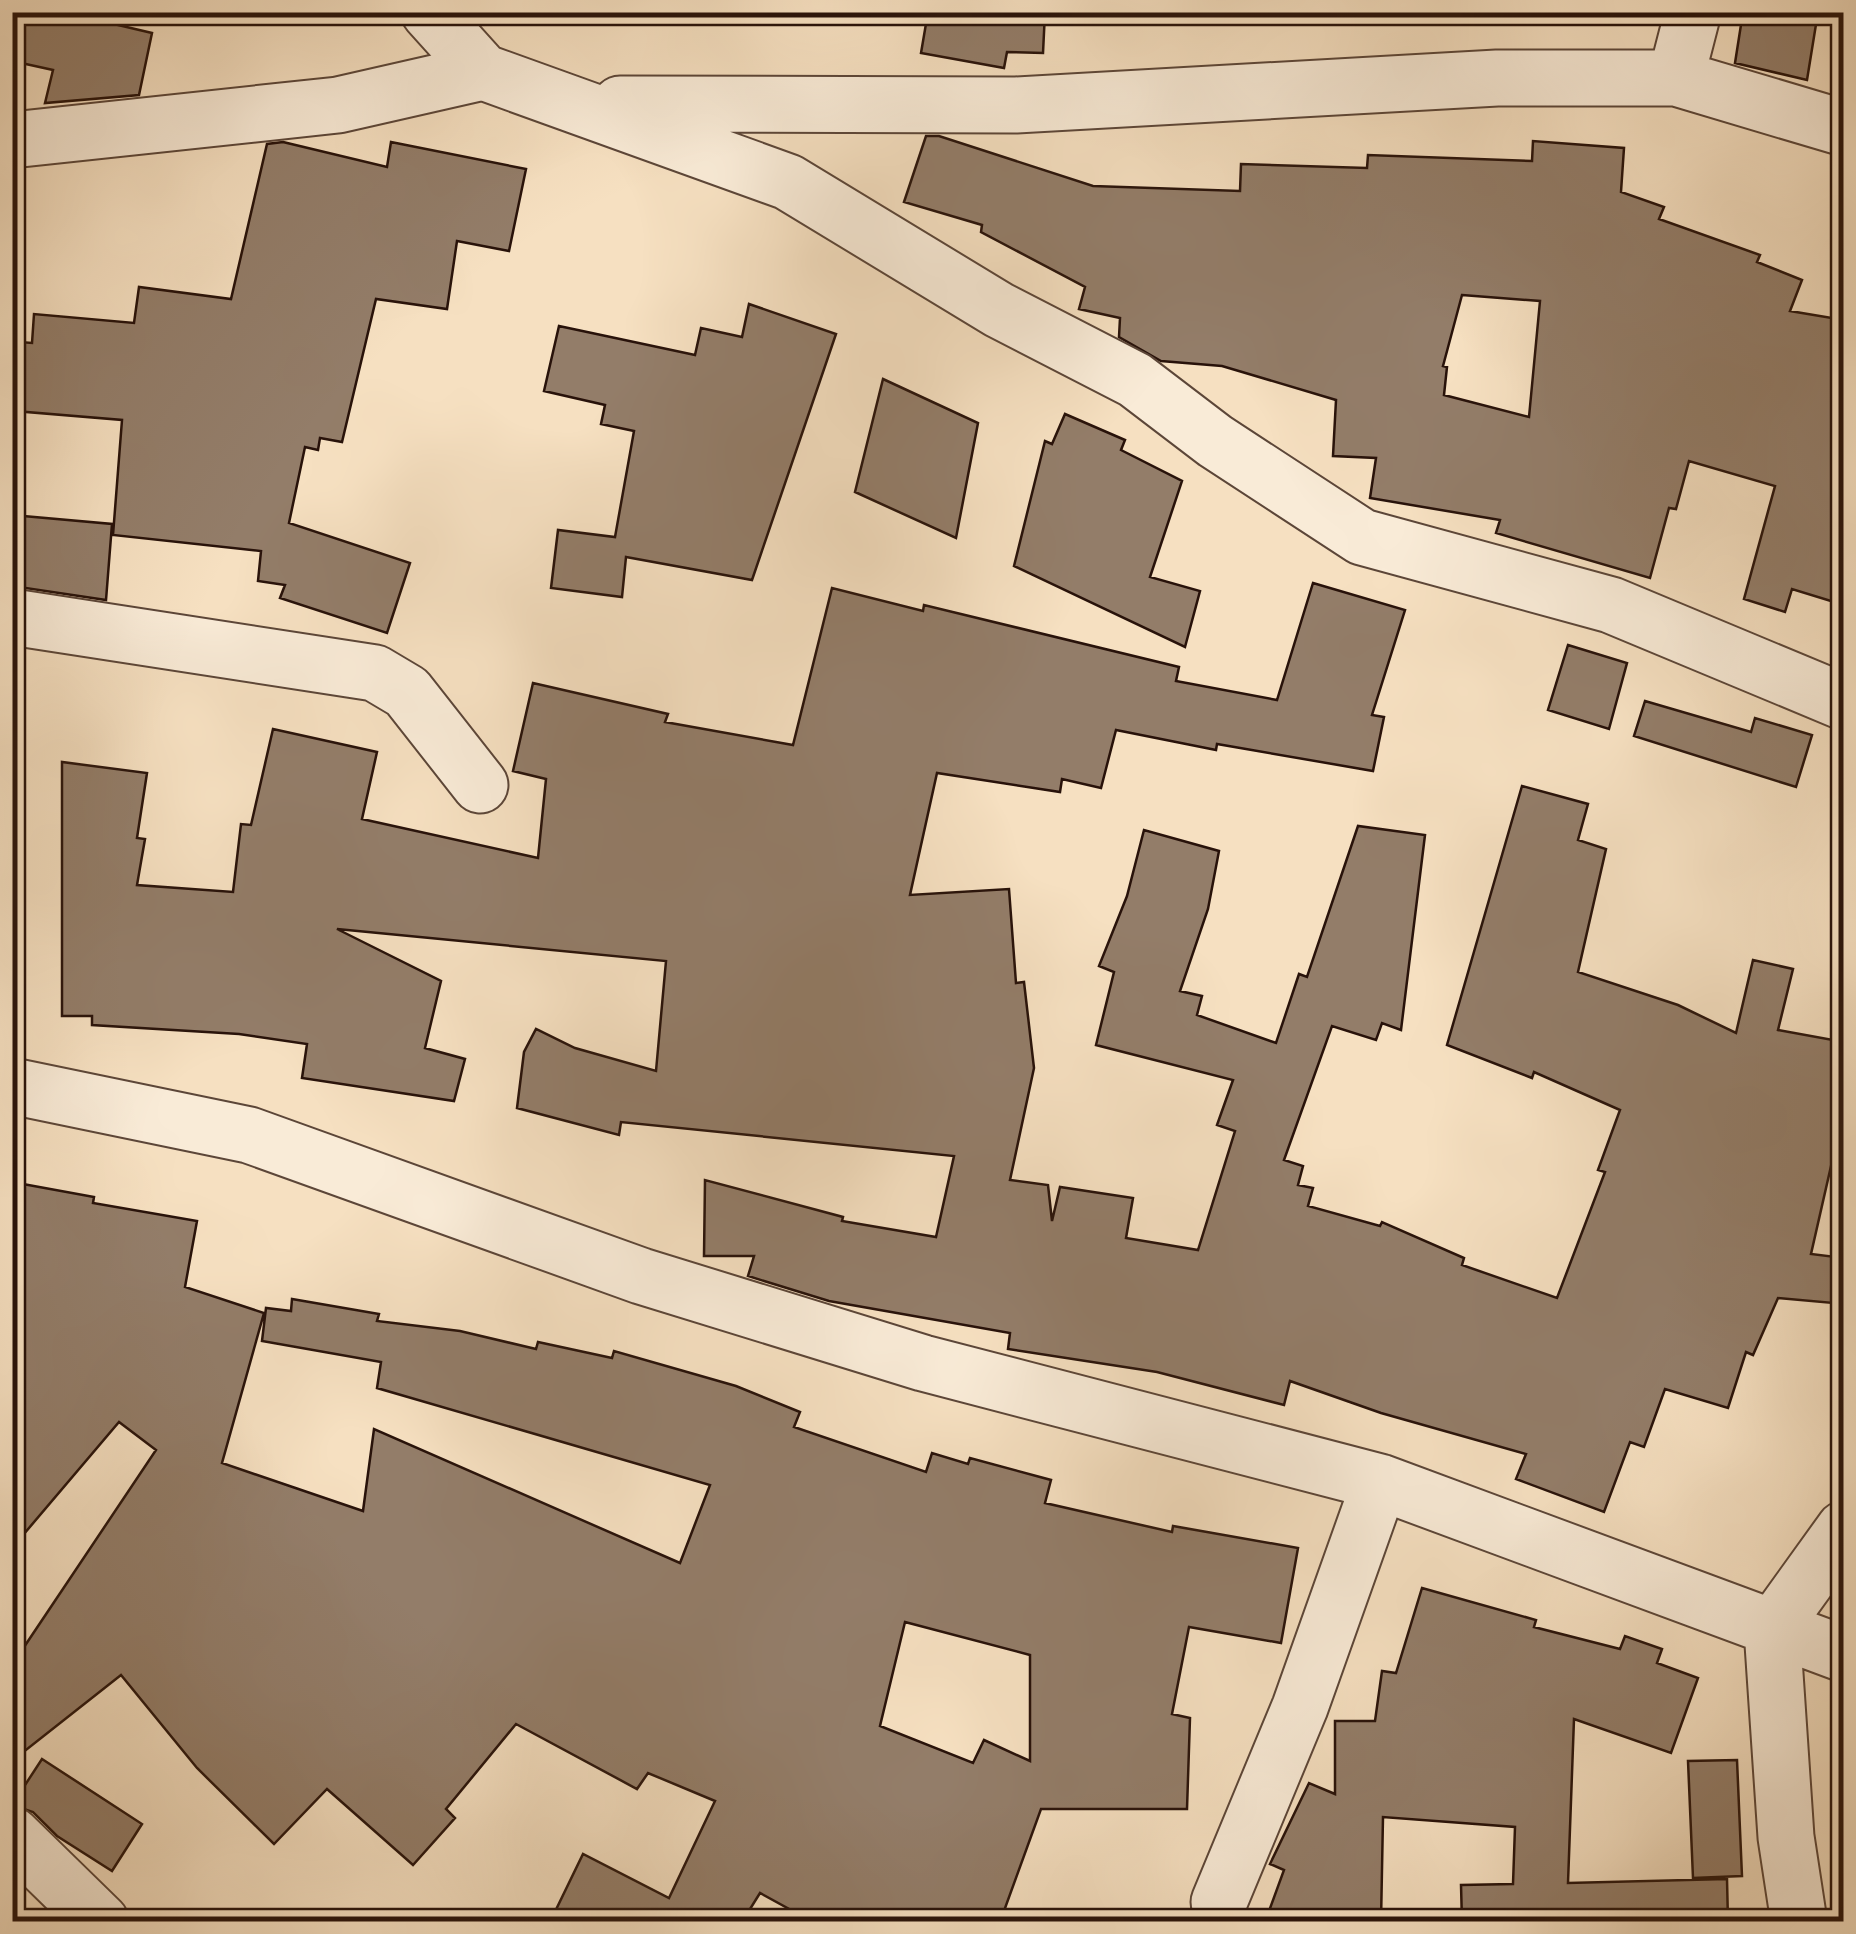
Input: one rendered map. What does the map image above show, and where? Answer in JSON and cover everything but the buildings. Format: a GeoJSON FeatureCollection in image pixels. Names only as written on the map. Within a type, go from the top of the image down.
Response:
{"type":"FeatureCollection","features":[{"type":"Feature","properties":{"kind":"street"},"geometry":{"type":"LineString","coordinates":[[428,12],[482,72],[579,103],[788,182],[999,310],[1135,380],[1215,441],[1362,537],[1611,605],[1844,702]]}},
{"type":"Feature","properties":{"kind":"street"},"geometry":{"type":"LineString","coordinates":[[1676,78],[1693,12]]}},
{"type":"Feature","properties":{"kind":"street"},"geometry":{"type":"LineString","coordinates":[[12,140],[338,105],[482,72]]}},
{"type":"Feature","properties":{"kind":"street"},"geometry":{"type":"LineString","coordinates":[[579,103],[1016,105],[1477,79],[1676,78],[1844,128]]}},
{"type":"Feature","properties":{"kind":"street"},"geometry":{"type":"LineString","coordinates":[[12,617],[376,673],[407,692],[480,785]]}},
{"type":"Feature","properties":{"kind":"street"},"geometry":{"type":"LineString","coordinates":[[12,1086],[250,1135],[641,1276],[923,1364],[1380,1482],[1844,1654]]}},
{"type":"Feature","properties":{"kind":"street"},"geometry":{"type":"LineString","coordinates":[[1220,1902],[1300,1706],[1380,1482]]}},
{"type":"Feature","properties":{"kind":"street"},"geometry":{"type":"LineString","coordinates":[[1800,1922],[1786,1838],[1772,1629],[1844,1529]]}},
{"type":"Feature","properties":{"kind":"street"},"geometry":{"type":"LineString","coordinates":[[12,1835],[101,1922]]}}]}
